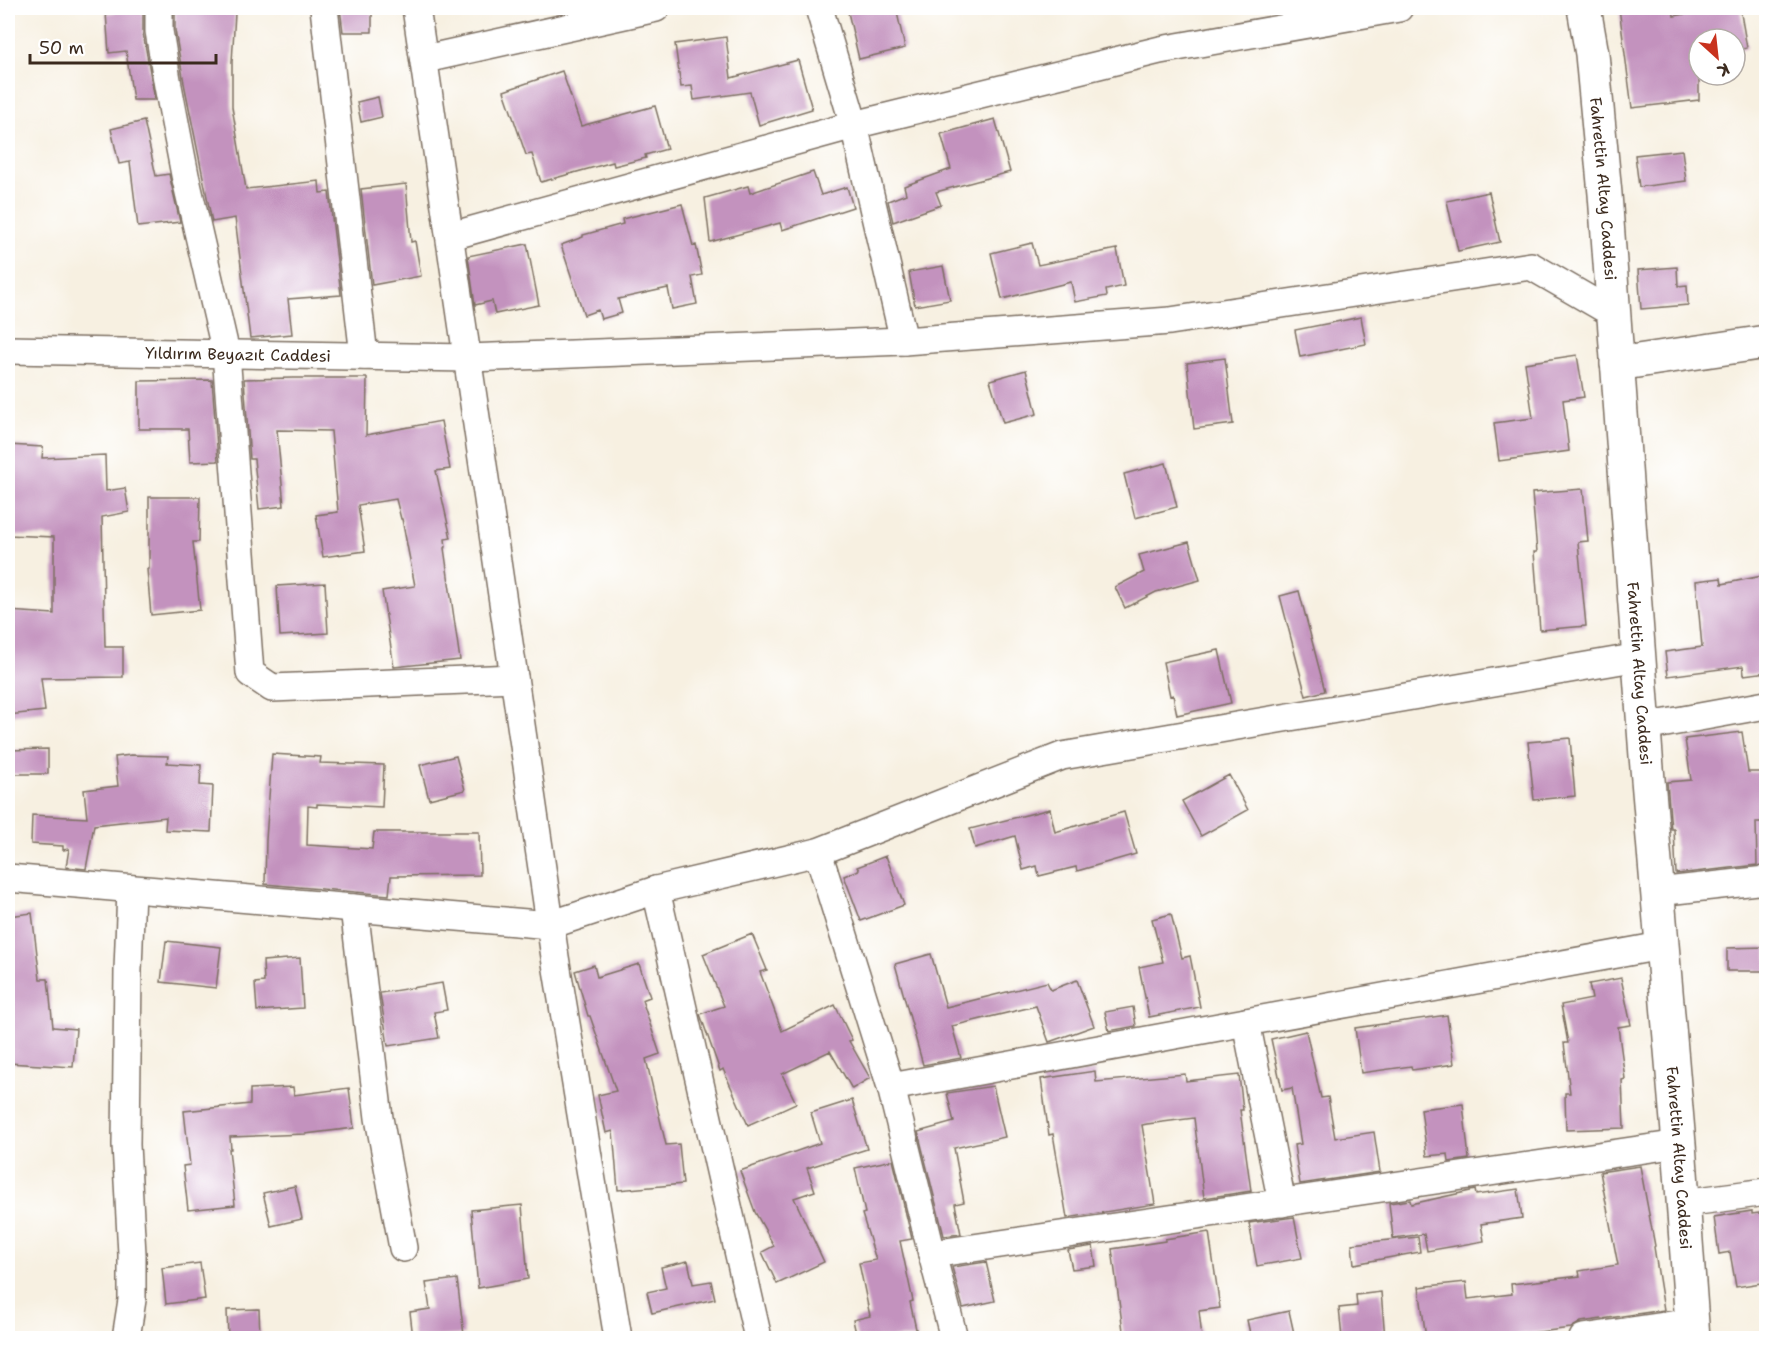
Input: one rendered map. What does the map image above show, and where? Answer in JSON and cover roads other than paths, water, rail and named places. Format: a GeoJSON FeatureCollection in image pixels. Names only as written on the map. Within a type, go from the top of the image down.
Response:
{"type":"FeatureCollection","features":[{"type":"Feature","properties":{"kind":"street"},"geometry":{"type":"LineString","coordinates":[[159,8],[159,31],[181,153],[226,353],[250,673],[272,688],[514,678]]}},
{"type":"Feature","properties":{"kind":"street"},"geometry":{"type":"LineString","coordinates":[[324,8],[364,356]]}},
{"type":"Feature","properties":{"kind":"street"},"geometry":{"type":"LineString","coordinates":[[416,8],[469,358],[550,925],[618,1338]]}},
{"type":"Feature","properties":{"kind":"street"},"geometry":{"type":"LineString","coordinates":[[425,59],[656,8]]}},
{"type":"Feature","properties":{"kind":"street"},"geometry":{"type":"LineString","coordinates":[[819,8],[854,125],[904,341]]}},
{"type":"Feature","properties":{"kind":"street"},"geometry":{"type":"LineString","coordinates":[[451,236],[854,125],[1160,50],[1399,8]]}},
{"type":"Feature","properties":{"kind":"street","name":"Fahrettin Altay Caddesi"},"geometry":{"type":"LineString","coordinates":[[1584,8],[1592,54],[1614,314],[1692,1330]]}},
{"type":"Feature","properties":{"kind":"street","name":"Yıldırım Beyazıt Caddesi"},"geometry":{"type":"LineString","coordinates":[[8,350],[469,358],[904,341],[1170,321],[1531,266],[1614,314]]}},
{"type":"Feature","properties":{"kind":"street"},"geometry":{"type":"LineString","coordinates":[[1617,364],[1767,342]]}},
{"type":"Feature","properties":{"kind":"street"},"geometry":{"type":"LineString","coordinates":[[8,878],[550,925],[656,890],[818,852],[1062,756],[1639,657]]}},
{"type":"Feature","properties":{"kind":"street"},"geometry":{"type":"LineString","coordinates":[[1644,727],[1767,705]]}},
{"type":"Feature","properties":{"kind":"street"},"geometry":{"type":"LineString","coordinates":[[818,852],[891,1087],[954,1338]]}},
{"type":"Feature","properties":{"kind":"street"},"geometry":{"type":"LineString","coordinates":[[1657,892],[1767,880]]}},
{"type":"Feature","properties":{"kind":"street"},"geometry":{"type":"LineString","coordinates":[[126,1338],[132,1300],[126,1145],[131,889]]}},
{"type":"Feature","properties":{"kind":"street"},"geometry":{"type":"LineString","coordinates":[[656,890],[758,1338]]}},
{"type":"Feature","properties":{"kind":"street"},"geometry":{"type":"LineString","coordinates":[[354,908],[379,1118],[403,1248]]}},
{"type":"Feature","properties":{"kind":"street"},"geometry":{"type":"LineString","coordinates":[[891,1087],[1661,946]]}},
{"type":"Feature","properties":{"kind":"street"},"geometry":{"type":"LineString","coordinates":[[1246,1022],[1282,1203]]}},
{"type":"Feature","properties":{"kind":"street"},"geometry":{"type":"LineString","coordinates":[[932,1254],[1679,1144]]}},
{"type":"Feature","properties":{"kind":"street"},"geometry":{"type":"LineString","coordinates":[[1683,1203],[1767,1192]]}},
{"type":"Feature","properties":{"kind":"street"},"geometry":{"type":"LineString","coordinates":[[1583,1338],[1692,1330]]}}]}
